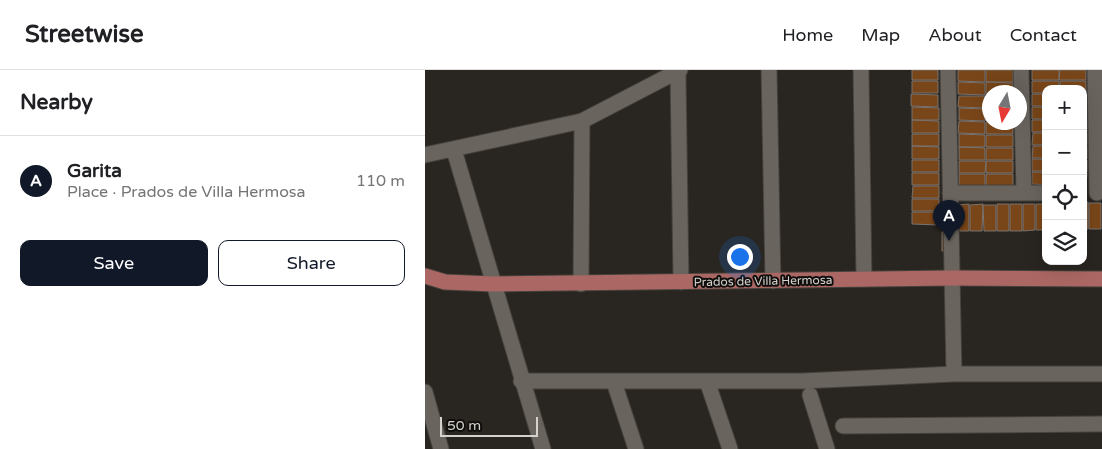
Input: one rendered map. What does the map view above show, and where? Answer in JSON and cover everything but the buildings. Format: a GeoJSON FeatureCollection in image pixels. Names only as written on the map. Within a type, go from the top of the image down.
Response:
{"type":"FeatureCollection","features":[{"type":"Feature","properties":{"kind":"main road","name":"Prados de Villa Hermosa"},"geometry":{"type":"LineString","coordinates":[[425,276],[445,282],[493,284],[952,278],[1102,279]]}},
{"type":"Feature","properties":{"kind":"main road"},"geometry":{"type":"LineString","coordinates":[[425,286],[445,282]]}},
{"type":"Feature","properties":{"kind":"street"},"geometry":{"type":"LineString","coordinates":[[769,70],[773,281]]}},
{"type":"Feature","properties":{"kind":"street"},"geometry":{"type":"LineString","coordinates":[[861,70],[864,279]]}},
{"type":"Feature","properties":{"kind":"street"},"geometry":{"type":"LineString","coordinates":[[948,70],[954,374]]}},
{"type":"Feature","properties":{"kind":"street"},"geometry":{"type":"LineString","coordinates":[[1021,70],[1024,193]]}},
{"type":"Feature","properties":{"kind":"street"},"geometry":{"type":"LineString","coordinates":[[1094,193],[1095,70]]}},
{"type":"Feature","properties":{"kind":"street"},"geometry":{"type":"LineString","coordinates":[[425,155],[582,121],[679,71],[681,282]]}},
{"type":"Feature","properties":{"kind":"street"},"geometry":{"type":"LineString","coordinates":[[581,284],[582,121]]}},
{"type":"Feature","properties":{"kind":"street"},"geometry":{"type":"LineString","coordinates":[[454,150],[521,381],[543,449]]}},
{"type":"Feature","properties":{"kind":"street"},"geometry":{"type":"LineString","coordinates":[[950,193],[1042,193]]}},
{"type":"Feature","properties":{"kind":"street"},"geometry":{"type":"LineString","coordinates":[[521,381],[802,381],[954,374],[1102,374]]}},
{"type":"Feature","properties":{"kind":"street"},"geometry":{"type":"LineString","coordinates":[[707,381],[730,449]]}},
{"type":"Feature","properties":{"kind":"street"},"geometry":{"type":"LineString","coordinates":[[614,382],[636,449]]}},
{"type":"Feature","properties":{"kind":"street"},"geometry":{"type":"LineString","coordinates":[[425,392],[441,449]]}},
{"type":"Feature","properties":{"kind":"street"},"geometry":{"type":"LineString","coordinates":[[810,395],[827,449]]}},
{"type":"Feature","properties":{"kind":"street"},"geometry":{"type":"LineString","coordinates":[[843,426],[1102,424]]}},
{"type":"Feature","properties":{"kind":"place","name":"Garita"},"geometry":{"type":"Point","coordinates":[949,241]}}]}
